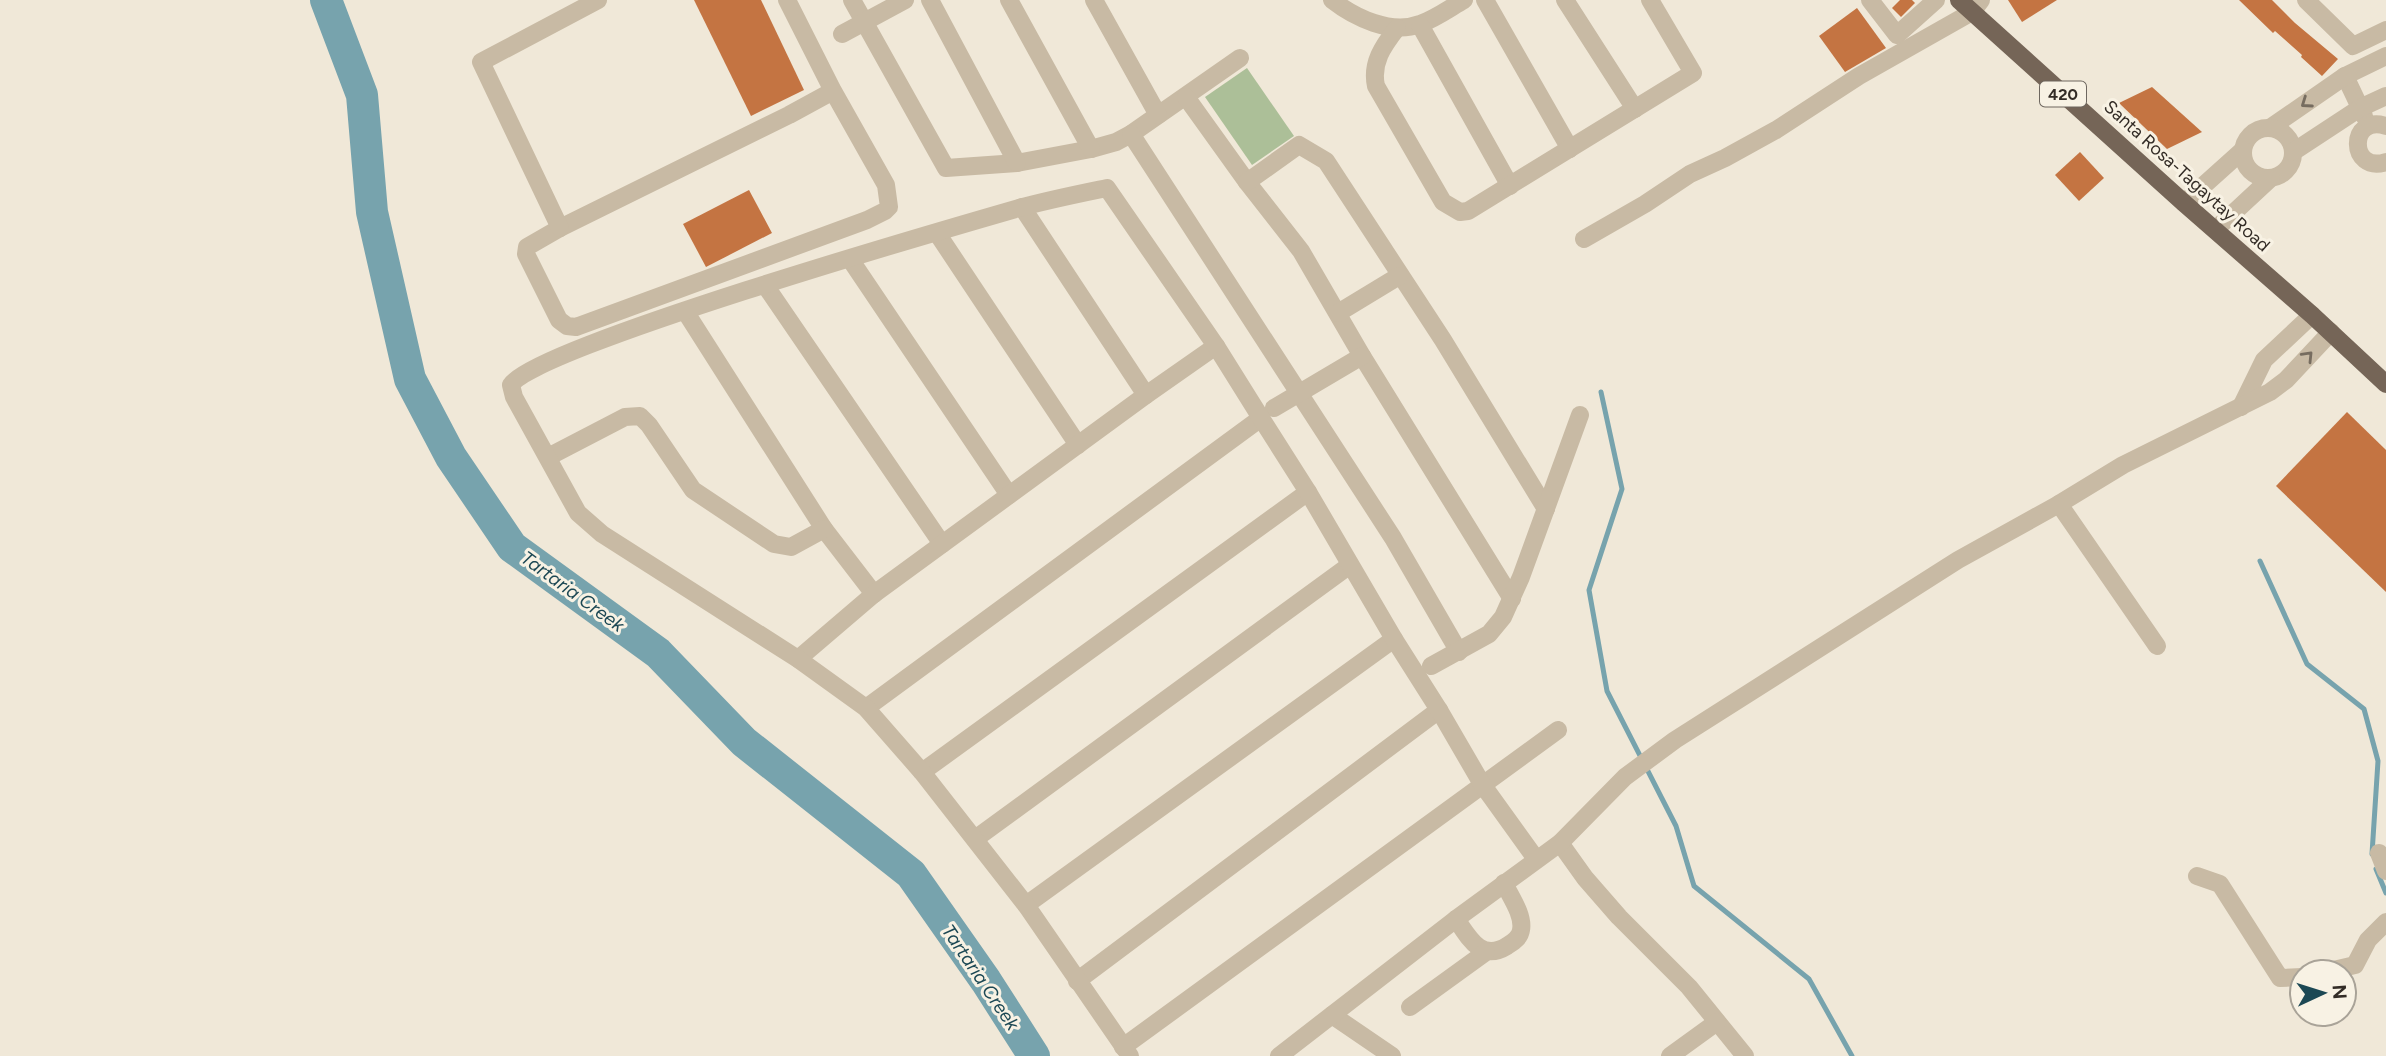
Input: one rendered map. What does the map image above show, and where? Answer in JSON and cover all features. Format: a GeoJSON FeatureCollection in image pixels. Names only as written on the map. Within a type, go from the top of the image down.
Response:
{"type":"FeatureCollection","features":[{"type":"Feature","properties":{"kind":"main road","name":"Santa Rosa-Tagaytay Road"},"geometry":{"type":"LineString","coordinates":[[1971,4],[2184,203],[2386,384]]}},
{"type":"Feature","properties":{"kind":"street"},"geometry":{"type":"LineString","coordinates":[[560,228],[481,62],[598,0]]}},
{"type":"Feature","properties":{"kind":"street"},"geometry":{"type":"LineString","coordinates":[[787,0],[833,91],[886,185],[889,206],[885,211],[576,327],[567,326],[559,320],[526,254],[527,247],[833,91]]}},
{"type":"Feature","properties":{"kind":"street"},"geometry":{"type":"LineString","coordinates":[[852,0],[946,168],[1017,163],[1116,142],[1240,58]]}},
{"type":"Feature","properties":{"kind":"street"},"geometry":{"type":"LineString","coordinates":[[842,34],[905,0]]}},
{"type":"Feature","properties":{"kind":"street"},"geometry":{"type":"LineString","coordinates":[[930,0],[1017,163]]}},
{"type":"Feature","properties":{"kind":"street"},"geometry":{"type":"LineString","coordinates":[[1010,0],[1091,149]]}},
{"type":"Feature","properties":{"kind":"street"},"geometry":{"type":"LineString","coordinates":[[1094,0],[1157,115]]}},
{"type":"Feature","properties":{"kind":"street"},"geometry":{"type":"LineString","coordinates":[[1332,0],[1347,11],[1370,21],[1397,28],[1420,25],[1464,0]]}},
{"type":"Feature","properties":{"kind":"street"},"geometry":{"type":"LineString","coordinates":[[1485,0],[1570,149]]}},
{"type":"Feature","properties":{"kind":"street"},"geometry":{"type":"LineString","coordinates":[[1566,0],[1635,109]]}},
{"type":"Feature","properties":{"kind":"street"},"geometry":{"type":"LineString","coordinates":[[1397,28],[1380,50],[1373,74],[1376,86],[1443,202],[1461,212],[1468,211],[1510,186],[1693,73],[1650,0]]}},
{"type":"Feature","properties":{"kind":"street"},"geometry":{"type":"LineString","coordinates":[[1870,0],[1897,36],[1936,0]]}},
{"type":"Feature","properties":{"kind":"street"},"geometry":{"type":"LineString","coordinates":[[2306,0],[2353,46],[2386,30]]}},
{"type":"Feature","properties":{"kind":"street"},"geometry":{"type":"LineString","coordinates":[[1584,239],[1690,174],[1726,158],[1776,130],[1971,4]]}},
{"type":"Feature","properties":{"kind":"street"},"geometry":{"type":"LineString","coordinates":[[1420,25],[1510,186]]}},
{"type":"Feature","properties":{"kind":"street"},"geometry":{"type":"LineString","coordinates":[[2271,178],[2263,178],[2250,171],[2243,158],[2245,142],[2255,131],[2270,128],[2345,76],[2386,56]]}},
{"type":"Feature","properties":{"kind":"street"},"geometry":{"type":"LineString","coordinates":[[2345,76],[2360,108],[2377,125],[2359,135],[2360,154],[2370,163],[2386,162]]}},
{"type":"Feature","properties":{"kind":"street"},"geometry":{"type":"LineString","coordinates":[[2293,152],[2360,108],[2386,96]]}},
{"type":"Feature","properties":{"kind":"street"},"geometry":{"type":"LineString","coordinates":[[1186,97],[1301,251],[1362,356],[1512,598]]}},
{"type":"Feature","properties":{"kind":"street"},"geometry":{"type":"LineString","coordinates":[[2215,230],[2271,178],[2284,172],[2292,159],[2293,152],[2286,136],[2270,128]]}},
{"type":"Feature","properties":{"kind":"street"},"geometry":{"type":"LineString","coordinates":[[1131,134],[1393,538],[1459,652]]}},
{"type":"Feature","properties":{"kind":"street"},"geometry":{"type":"LineString","coordinates":[[1247,182],[1299,145],[1326,161],[1443,340],[1546,509]]}},
{"type":"Feature","properties":{"kind":"street"},"geometry":{"type":"LineString","coordinates":[[2184,203],[2243,150]]}},
{"type":"Feature","properties":{"kind":"street"},"geometry":{"type":"LineString","coordinates":[[1536,859],[1482,784],[1394,639],[1308,492],[1268,413],[1216,346],[1107,188],[1022,207],[685,311],[590,343],[525,372],[511,385],[514,397],[578,513],[602,534],[798,659],[866,708],[922,772],[1026,905],[1127,1051],[1482,784],[1558,730]]}},
{"type":"Feature","properties":{"kind":"street"},"geometry":{"type":"LineString","coordinates":[[1022,207],[1146,394]]}},
{"type":"Feature","properties":{"kind":"street"},"geometry":{"type":"LineString","coordinates":[[937,233],[1078,445]]}},
{"type":"Feature","properties":{"kind":"street"},"geometry":{"type":"LineString","coordinates":[[850,259],[1009,495]]}},
{"type":"Feature","properties":{"kind":"street"},"geometry":{"type":"LineString","coordinates":[[1338,313],[1399,276]]}},
{"type":"Feature","properties":{"kind":"street"},"geometry":{"type":"LineString","coordinates":[[765,285],[943,544]]}},
{"type":"Feature","properties":{"kind":"street"},"geometry":{"type":"LineString","coordinates":[[685,311],[824,529],[874,594]]}},
{"type":"Feature","properties":{"kind":"street"},"geometry":{"type":"LineString","coordinates":[[2241,407],[2264,360],[2312,315]]}},
{"type":"Feature","properties":{"kind":"street"},"geometry":{"type":"LineString","coordinates":[[1279,1056],[1456,919],[1560,843],[1625,777],[1675,740],[1958,561],[2123,465],[2270,392],[2331,332]]}},
{"type":"Feature","properties":{"kind":"street"},"geometry":{"type":"LineString","coordinates":[[798,659],[874,594],[1146,394],[1216,346]]}},
{"type":"Feature","properties":{"kind":"street"},"geometry":{"type":"LineString","coordinates":[[866,708],[1268,413],[1362,356]]}},
{"type":"Feature","properties":{"kind":"street"},"geometry":{"type":"LineString","coordinates":[[1432,666],[1496,627],[1512,598],[1580,415]]}},
{"type":"Feature","properties":{"kind":"street"},"geometry":{"type":"LineString","coordinates":[[548,457],[625,417],[640,416],[693,490],[774,544],[791,547],[824,529]]}},
{"type":"Feature","properties":{"kind":"street"},"geometry":{"type":"LineString","coordinates":[[922,772],[1308,492]]}},
{"type":"Feature","properties":{"kind":"street"},"geometry":{"type":"LineString","coordinates":[[2059,504],[2157,646]]}},
{"type":"Feature","properties":{"kind":"street"},"geometry":{"type":"LineString","coordinates":[[975,839],[1350,565]]}},
{"type":"Feature","properties":{"kind":"street"},"geometry":{"type":"LineString","coordinates":[[1026,905],[1394,639]]}},
{"type":"Feature","properties":{"kind":"street"},"geometry":{"type":"LineString","coordinates":[[1077,981],[1439,710]]}},
{"type":"Feature","properties":{"kind":"street"},"geometry":{"type":"LineString","coordinates":[[1560,843],[1585,878],[1619,917],[1689,987],[1745,1056]]}},
{"type":"Feature","properties":{"kind":"street"},"geometry":{"type":"LineString","coordinates":[[2379,853],[2386,871]]}},
{"type":"Feature","properties":{"kind":"street"},"geometry":{"type":"LineString","coordinates":[[2197,876],[2220,884],[2280,978],[2288,978]]}},
{"type":"Feature","properties":{"kind":"street"},"geometry":{"type":"LineString","coordinates":[[1456,919],[1477,947],[1486,951],[1497,952],[1516,940],[1521,932],[1521,921],[1504,883]]}},
{"type":"Feature","properties":{"kind":"street"},"geometry":{"type":"LineString","coordinates":[[2358,958],[2368,940],[2386,922]]}},
{"type":"Feature","properties":{"kind":"street"},"geometry":{"type":"LineString","coordinates":[[1410,1007],[1486,951]]}},
{"type":"Feature","properties":{"kind":"street"},"geometry":{"type":"LineString","coordinates":[[1332,1015],[1392,1056]]}},
{"type":"Feature","properties":{"kind":"street"},"geometry":{"type":"LineString","coordinates":[[1671,1056],[1717,1022]]}},
{"type":"Feature","properties":{"kind":"green space"},"geometry":{"type":"Polygon","coordinates":[[[1247,68],[1294,136],[1252,165],[1205,97],[1247,68]]]}},
{"type":"Feature","properties":{"kind":"building"},"geometry":{"type":"Polygon","coordinates":[[[694,0],[761,0],[804,90],[751,116],[694,0]]]}},
{"type":"Feature","properties":{"kind":"building"},"geometry":{"type":"Polygon","coordinates":[[[1900,0],[1912,0],[1915,3],[1901,17],[1892,8],[1900,0]]]}},
{"type":"Feature","properties":{"kind":"building"},"geometry":{"type":"Polygon","coordinates":[[[2008,0],[2057,0],[2022,22],[2008,0]]]}},
{"type":"Feature","properties":{"kind":"building"},"geometry":{"type":"Polygon","coordinates":[[[2239,0],[2272,0],[2338,59],[2322,76],[2239,0]]]}},
{"type":"Feature","properties":{"kind":"building"},"geometry":{"type":"Polygon","coordinates":[[[1857,8],[1886,48],[1845,72],[1819,36],[1857,8]]]}},
{"type":"Feature","properties":{"kind":"building"},"geometry":{"type":"Polygon","coordinates":[[[2152,87],[2202,132],[2167,149],[2119,103],[2152,87]]]}},
{"type":"Feature","properties":{"kind":"building"},"geometry":{"type":"Polygon","coordinates":[[[2080,152],[2104,178],[2079,201],[2055,175],[2080,152]]]}},
{"type":"Feature","properties":{"kind":"building"},"geometry":{"type":"Polygon","coordinates":[[[749,190],[772,233],[706,267],[683,224],[749,190]]]}},
{"type":"Feature","properties":{"kind":"building"},"geometry":{"type":"Polygon","coordinates":[[[2347,412],[2386,450],[2386,592],[2276,486],[2347,412]]]}},
{"type":"Feature","properties":{"kind":"waterway","name":"Tartaria Creek"},"geometry":{"type":"LineString","coordinates":[[326,0],[362,95],[372,212],[410,379],[451,457],[512,547],[658,653],[744,742],[911,874],[986,981],[1034,1056]]}},
{"type":"Feature","properties":{"kind":"waterway"},"geometry":{"type":"LineString","coordinates":[[1601,392],[1622,489],[1589,590],[1607,691],[1676,826],[1694,886],[1809,979],[1852,1056]]}},
{"type":"Feature","properties":{"kind":"waterway"},"geometry":{"type":"LineString","coordinates":[[2260,561],[2307,664],[2364,709],[2378,761],[2372,854]]}},
{"type":"Feature","properties":{"kind":"waterway"},"geometry":{"type":"LineString","coordinates":[[2376,869],[2386,893]]}}]}
